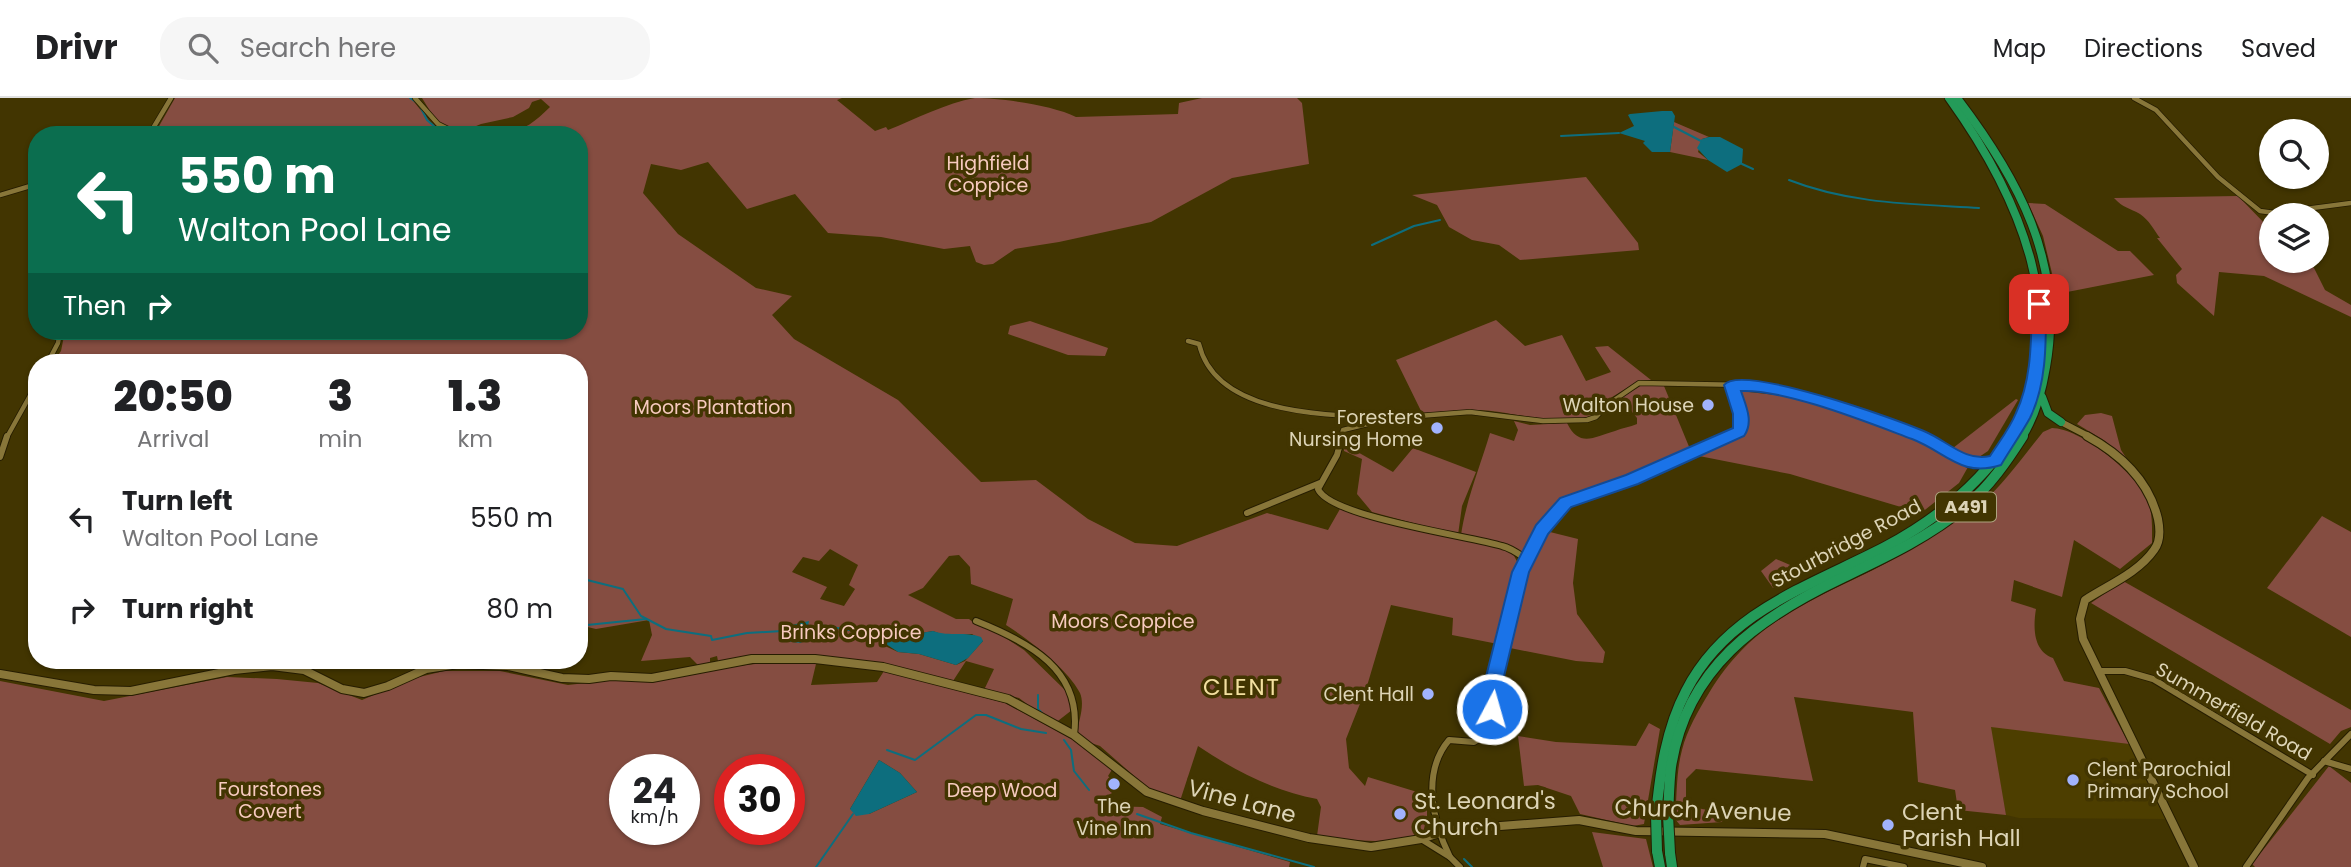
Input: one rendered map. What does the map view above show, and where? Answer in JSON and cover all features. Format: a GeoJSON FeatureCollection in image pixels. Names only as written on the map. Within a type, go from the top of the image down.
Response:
{"type":"FeatureCollection","features":[{"type":"Feature","properties":{"kind":"highway","name":"Stourbridge Road"},"geometry":{"type":"LineString","coordinates":[[1660,867],[1664,852],[1658,775],[1672,721],[1684,692],[1703,663],[1732,631],[1763,607],[1804,584],[1906,535],[1930,520],[1972,485],[1995,461],[2023,416],[2031,394],[2038,354],[2039,304],[2030,251],[2014,202],[1974,133],[1949,98]]}},
{"type":"Feature","properties":{"kind":"highway","name":"Stourbridge Road"},"geometry":{"type":"LineString","coordinates":[[1662,815],[1671,766],[1688,714],[1712,671],[1741,640],[1765,620],[1816,590],[1917,540],[1962,510],[1983,492],[2006,466],[2033,421],[2048,372],[2049,309],[2045,270],[2035,232],[2004,165],[1957,98]]}},
{"type":"Feature","properties":{"kind":"highway"},"geometry":{"type":"LineString","coordinates":[[2042,397],[2048,414],[2061,422]]}},
{"type":"Feature","properties":{"kind":"highway"},"geometry":{"type":"LineString","coordinates":[[2033,421],[2047,418],[2061,422]]}},
{"type":"Feature","properties":{"kind":"highway"},"geometry":{"type":"LineString","coordinates":[[1969,462],[1980,464],[1995,461]]}},
{"type":"Feature","properties":{"kind":"highway"},"geometry":{"type":"LineString","coordinates":[[1969,462],[1974,470],[1972,485]]}},
{"type":"Feature","properties":{"kind":"highway","name":"Stourbridge Road"},"geometry":{"type":"LineString","coordinates":[[1664,852],[1672,867]]}},
{"type":"Feature","properties":{"kind":"street"},"geometry":{"type":"LineString","coordinates":[[154,126],[171,98]]}},
{"type":"Feature","properties":{"kind":"street"},"geometry":{"type":"LineString","coordinates":[[415,98],[438,126]]}},
{"type":"Feature","properties":{"kind":"street"},"geometry":{"type":"LineString","coordinates":[[2134,98],[2156,110],[2218,177],[2260,211],[2275,213],[2351,203]]}},
{"type":"Feature","properties":{"kind":"street"},"geometry":{"type":"LineString","coordinates":[[0,195],[28,187]]}},
{"type":"Feature","properties":{"kind":"street"},"geometry":{"type":"LineString","coordinates":[[1188,341],[1199,344],[1202,357],[1221,380],[1247,398],[1315,415],[1392,418],[1478,412],[1543,421],[1587,420],[1596,417],[1607,405],[1639,383],[1746,385],[1797,394],[1920,436],[1969,462]]}},
{"type":"Feature","properties":{"kind":"street"},"geometry":{"type":"LineString","coordinates":[[1450,857],[1433,818],[1431,806],[1440,751],[1449,740],[1474,742],[1480,739],[1491,725],[1492,689],[1507,620],[1525,559],[1542,529],[1566,503],[1632,480],[1738,432],[1741,428],[1741,414],[1732,385]]}},
{"type":"Feature","properties":{"kind":"street"},"geometry":{"type":"LineString","coordinates":[[0,457],[10,428],[28,398]]}},
{"type":"Feature","properties":{"kind":"street"},"geometry":{"type":"LineString","coordinates":[[1392,418],[1343,430],[1337,455],[1318,493],[1336,506],[1459,538],[1504,546],[1525,559]]}},
{"type":"Feature","properties":{"kind":"street"},"geometry":{"type":"LineString","coordinates":[[2061,422],[2102,444],[2126,464],[2156,504],[2160,527],[2157,547],[2143,561],[2085,600],[2080,619],[2082,639],[2194,867]]}},
{"type":"Feature","properties":{"kind":"street"},"geometry":{"type":"LineString","coordinates":[[1247,513],[1323,482]]}},
{"type":"Feature","properties":{"kind":"street"},"geometry":{"type":"LineString","coordinates":[[975,621],[1035,650],[1069,685],[1077,709],[1073,735]]}},
{"type":"Feature","properties":{"kind":"street","name":"Vine Lane"},"geometry":{"type":"LineString","coordinates":[[522,669],[562,678],[589,679],[611,676],[652,678],[752,659],[815,659],[883,667],[984,691],[1018,704],[1073,735],[1146,792],[1167,801],[1309,838],[1371,847],[1421,839]]}},
{"type":"Feature","properties":{"kind":"street","name":"Vine Lane"},"geometry":{"type":"LineString","coordinates":[[0,674],[94,690],[120,691],[163,687],[243,669]]}},
{"type":"Feature","properties":{"kind":"street","name":"Vine Lane"},"geometry":{"type":"LineString","coordinates":[[296,669],[304,670],[342,690],[363,693],[388,686],[426,669]]}},
{"type":"Feature","properties":{"kind":"street","name":"Summerfield Road"},"geometry":{"type":"LineString","coordinates":[[2098,671],[2125,671],[2153,679],[2312,775]]}},
{"type":"Feature","properties":{"kind":"street"},"geometry":{"type":"LineString","coordinates":[[2246,867],[2312,775],[2338,744],[2351,734]]}},
{"type":"Feature","properties":{"kind":"street"},"geometry":{"type":"LineString","coordinates":[[2324,761],[2351,769]]}},
{"type":"Feature","properties":{"kind":"street","name":"Church Avenue"},"geometry":{"type":"LineString","coordinates":[[1421,839],[1440,832],[1579,820],[1636,831],[1825,834],[1982,867]]}},
{"type":"Feature","properties":{"kind":"street"},"geometry":{"type":"LineString","coordinates":[[1421,839],[1450,857],[1460,867]]}},
{"type":"Feature","properties":{"kind":"street"},"geometry":{"type":"LineString","coordinates":[[1889,846],[1895,864]]}},
{"type":"Feature","properties":{"kind":"street"},"geometry":{"type":"LineString","coordinates":[[1863,867],[1865,859],[1904,867]]}},
{"type":"Feature","properties":{"kind":"shaded area","name":"Clent Parochial Primary School"},"geometry":{"type":"Polygon","coordinates":[[[1990,726],[2129,744],[2167,819],[2019,818],[2006,815],[1990,726]]]}},
{"type":"Feature","properties":{"kind":"green space"},"geometry":{"type":"Polygon","coordinates":[[[175,98],[411,98],[433,126],[159,126],[175,98]]]}},
{"type":"Feature","properties":{"kind":"green space"},"geometry":{"type":"Polygon","coordinates":[[[422,98],[842,98],[837,100],[875,131],[886,127],[888,130],[942,107],[975,98],[1026,103],[1076,117],[1178,114],[1179,103],[1202,98],[1297,98],[1302,103],[1309,164],[1232,178],[1151,222],[1015,249],[993,264],[976,262],[970,246],[944,249],[881,237],[828,233],[795,194],[747,209],[708,162],[681,170],[651,164],[643,193],[678,234],[756,288],[792,296],[772,315],[794,339],[898,400],[981,482],[1036,480],[1088,519],[1135,543],[1177,546],[1267,513],[1328,530],[1340,509],[1504,549],[1513,554],[1519,565],[1498,644],[1452,635],[1453,618],[1391,605],[1367,686],[1346,739],[1349,768],[1365,786],[1368,777],[1427,795],[1427,816],[1423,833],[1384,841],[1317,836],[1321,807],[1317,799],[1285,791],[1255,779],[1198,746],[1180,801],[1149,789],[1100,746],[1091,743],[1077,732],[1082,702],[1074,684],[1047,655],[1006,625],[1013,599],[971,584],[970,567],[959,555],[949,556],[923,588],[908,595],[956,619],[969,619],[978,626],[990,628],[1024,650],[1066,691],[1072,710],[1054,724],[1019,698],[984,690],[994,669],[966,661],[953,681],[783,655],[718,661],[717,656],[699,666],[690,657],[641,661],[652,635],[649,620],[596,629],[588,627],[588,354],[59,354],[63,340],[588,340],[588,126],[527,126],[550,107],[541,99],[532,102],[529,108],[513,117],[476,126],[442,126],[422,98]],[[830,549],[819,561],[803,557],[792,572],[827,587],[820,599],[844,606],[855,589],[849,585],[858,565],[830,549]],[[933,631],[903,636],[883,634],[885,646],[898,652],[919,654],[956,665],[965,661],[983,641],[972,634],[946,636],[933,631]]]}},
{"type":"Feature","properties":{"kind":"green space"},"geometry":{"type":"Polygon","coordinates":[[[1674,122],[1709,137],[1702,139],[1698,152],[1708,160],[1670,152],[1674,122]]]}},
{"type":"Feature","properties":{"kind":"green space"},"geometry":{"type":"Polygon","coordinates":[[[1586,177],[1638,243],[1639,250],[1520,260],[1499,245],[1472,240],[1449,227],[1437,205],[1412,195],[1586,177]]]}},
{"type":"Feature","properties":{"kind":"green space"},"geometry":{"type":"Polygon","coordinates":[[[2238,196],[2259,218],[2259,273],[2316,273],[2325,290],[2351,305],[2351,317],[2264,276],[2219,272],[2214,316],[2177,283],[2176,275],[2182,269],[2157,238],[2160,238],[2149,222],[2114,198],[2238,196]]]}},
{"type":"Feature","properties":{"kind":"green space"},"geometry":{"type":"Polygon","coordinates":[[[2028,203],[2045,204],[2118,251],[2130,251],[2154,275],[2057,294],[2043,236],[2028,203]]]}},
{"type":"Feature","properties":{"kind":"green space"},"geometry":{"type":"Polygon","coordinates":[[[1496,320],[1525,346],[1562,335],[1586,381],[1611,372],[1595,347],[1608,346],[1651,380],[1640,380],[1604,402],[1603,409],[1590,416],[1575,419],[1559,420],[1476,410],[1422,413],[1396,360],[1496,320]]]}},
{"type":"Feature","properties":{"kind":"green space"},"geometry":{"type":"Polygon","coordinates":[[[1030,321],[1108,348],[1105,356],[1068,355],[1008,334],[1010,326],[1030,321]]]}},
{"type":"Feature","properties":{"kind":"green space"},"geometry":{"type":"Polygon","coordinates":[[[1642,385],[1664,386],[1690,449],[1631,478],[1563,501],[1543,523],[1524,554],[1502,543],[1461,535],[1490,433],[1514,441],[1518,430],[1514,421],[1530,425],[1567,423],[1577,436],[1588,439],[1632,426],[1637,424],[1637,418],[1621,398],[1642,385]]]}},
{"type":"Feature","properties":{"kind":"green space"},"geometry":{"type":"Polygon","coordinates":[[[1740,391],[1810,399],[1914,437],[1968,467],[1959,483],[1921,513],[1790,474],[1694,455],[1739,435],[1746,427],[1740,391]]]}},
{"type":"Feature","properties":{"kind":"green space"},"geometry":{"type":"Polygon","coordinates":[[[2018,400],[1988,451],[1976,459],[1953,448],[2018,400]]]}},
{"type":"Feature","properties":{"kind":"green space"},"geometry":{"type":"Polygon","coordinates":[[[2101,413],[2112,416],[2121,450],[2129,462],[2105,441],[2077,424],[2085,415],[2101,413]]]}},
{"type":"Feature","properties":{"kind":"green space"},"geometry":{"type":"Polygon","coordinates":[[[2052,428],[2077,435],[2106,454],[2141,488],[2149,504],[2152,543],[2120,569],[2074,540],[2062,597],[2014,580],[2011,601],[2036,609],[2035,631],[2041,650],[2053,658],[2064,681],[2099,688],[2129,744],[1991,727],[2006,815],[1958,810],[1955,790],[1918,782],[1913,712],[1794,697],[1813,781],[1696,769],[1686,779],[1686,806],[1724,813],[1722,822],[1680,825],[1675,819],[1679,767],[1684,743],[1709,693],[1742,650],[1760,633],[1801,606],[1899,556],[1980,504],[1997,489],[2043,432],[2052,428]]]}},
{"type":"Feature","properties":{"kind":"green space"},"geometry":{"type":"Polygon","coordinates":[[[1344,448],[1354,450],[1393,472],[1413,448],[1476,472],[1462,506],[1458,535],[1372,512],[1357,494],[1362,459],[1344,451],[1344,448]]]}},
{"type":"Feature","properties":{"kind":"green space"},"geometry":{"type":"Polygon","coordinates":[[[2322,516],[2351,532],[2351,637],[2267,588],[2322,516]]]}},
{"type":"Feature","properties":{"kind":"green space"},"geometry":{"type":"Polygon","coordinates":[[[1546,531],[1578,539],[1573,583],[1577,614],[1605,652],[1603,663],[1576,661],[1505,647],[1530,561],[1546,531]]]}},
{"type":"Feature","properties":{"kind":"green space"},"geometry":{"type":"Polygon","coordinates":[[[1776,559],[1804,571],[1773,588],[1761,571],[1776,559]]]}},
{"type":"Feature","properties":{"kind":"green space"},"geometry":{"type":"Polygon","coordinates":[[[2123,581],[2351,710],[2351,727],[2341,731],[2330,744],[2091,603],[2123,581]]]}},
{"type":"Feature","properties":{"kind":"green space"},"geometry":{"type":"Polygon","coordinates":[[[773,662],[816,664],[811,685],[877,682],[884,671],[1005,703],[1070,738],[1113,768],[1108,776],[1112,780],[1106,788],[1112,793],[1104,798],[1108,806],[1143,807],[1162,817],[1160,824],[1290,862],[1289,867],[0,867],[0,681],[104,701],[227,677],[277,679],[318,683],[362,700],[411,679],[444,671],[500,671],[568,685],[773,662]],[[879,760],[850,809],[869,814],[917,792],[900,773],[879,760]]]}},
{"type":"Feature","properties":{"kind":"green space"},"geometry":{"type":"Polygon","coordinates":[[[1649,723],[1660,729],[1644,824],[1633,826],[1580,814],[1571,796],[1538,785],[1524,786],[1518,736],[1556,742],[1636,746],[1649,723]]]}},
{"type":"Feature","properties":{"kind":"green space"},"geometry":{"type":"Polygon","coordinates":[[[2329,766],[2351,783],[2351,867],[2255,867],[2252,864],[2329,766]]]}},
{"type":"Feature","properties":{"kind":"green space"},"geometry":{"type":"Polygon","coordinates":[[[1592,832],[1646,839],[1653,867],[1603,867],[1592,832]]]}},
{"type":"Feature","properties":{"kind":"water"},"geometry":{"type":"Polygon","coordinates":[[[1672,111],[1675,116],[1670,152],[1652,152],[1643,143],[1645,141],[1619,133],[1634,126],[1628,115],[1672,111]]]}},
{"type":"Feature","properties":{"kind":"water"},"geometry":{"type":"Polygon","coordinates":[[[1720,137],[1743,149],[1742,164],[1727,172],[1708,160],[1697,148],[1702,139],[1720,137]]]}},
{"type":"Feature","properties":{"kind":"water"},"geometry":{"type":"Polygon","coordinates":[[[809,621],[801,643],[783,641],[783,627],[809,621]]]}},
{"type":"Feature","properties":{"kind":"water"},"geometry":{"type":"Polygon","coordinates":[[[933,631],[975,635],[983,641],[968,658],[956,665],[919,654],[898,652],[880,640],[883,634],[903,636],[933,631]]]}},
{"type":"Feature","properties":{"kind":"water"},"geometry":{"type":"Polygon","coordinates":[[[879,760],[900,773],[917,792],[869,814],[856,816],[850,809],[879,760]]]}},
{"type":"Feature","properties":{"kind":"waterway"},"geometry":{"type":"LineString","coordinates":[[410,98],[416,102]]}},
{"type":"Feature","properties":{"kind":"waterway"},"geometry":{"type":"LineString","coordinates":[[420,106],[427,120],[434,126]]}},
{"type":"Feature","properties":{"kind":"waterway"},"geometry":{"type":"LineString","coordinates":[[1674,127],[1701,141]]}},
{"type":"Feature","properties":{"kind":"waterway"},"geometry":{"type":"LineString","coordinates":[[1561,136],[1619,133]]}},
{"type":"Feature","properties":{"kind":"waterway"},"geometry":{"type":"LineString","coordinates":[[1742,164],[1753,169]]}},
{"type":"Feature","properties":{"kind":"waterway"},"geometry":{"type":"LineString","coordinates":[[1789,180],[1835,194],[1859,198],[1979,208]]}},
{"type":"Feature","properties":{"kind":"waterway"},"geometry":{"type":"LineString","coordinates":[[1372,245],[1414,226],[1440,220]]}},
{"type":"Feature","properties":{"kind":"waterway"},"geometry":{"type":"LineString","coordinates":[[588,580],[623,589],[641,616],[666,629],[711,636],[712,640],[747,633],[782,631]]}},
{"type":"Feature","properties":{"kind":"waterway"},"geometry":{"type":"LineString","coordinates":[[588,625],[646,619]]}},
{"type":"Feature","properties":{"kind":"waterway"},"geometry":{"type":"LineString","coordinates":[[819,625],[880,635]]}},
{"type":"Feature","properties":{"kind":"waterway"},"geometry":{"type":"LineString","coordinates":[[1038,695],[1038,709],[1042,713]]}},
{"type":"Feature","properties":{"kind":"waterway"},"geometry":{"type":"LineString","coordinates":[[887,750],[915,760],[976,715],[986,715],[1021,729],[1046,733]]}},
{"type":"Feature","properties":{"kind":"waterway"},"geometry":{"type":"LineString","coordinates":[[1064,740],[1071,750],[1074,771],[1089,790]]}},
{"type":"Feature","properties":{"kind":"waterway"},"geometry":{"type":"LineString","coordinates":[[816,867],[853,814]]}},
{"type":"Feature","properties":{"kind":"waterway"},"geometry":{"type":"LineString","coordinates":[[1137,814],[1191,833],[1314,867]]}},
{"type":"Feature","properties":{"kind":"waterway"},"geometry":{"type":"LineString","coordinates":[[1464,859],[1472,867]]}},
{"type":"Feature","properties":{"kind":"place","name":"Walton House"},"geometry":{"type":"Point","coordinates":[1708,405]}},
{"type":"Feature","properties":{"kind":"place","name":"Foresters Nursing Home"},"geometry":{"type":"Point","coordinates":[1437,428]}},
{"type":"Feature","properties":{"kind":"place","name":"Clent Hall"},"geometry":{"type":"Point","coordinates":[1428,694]}},
{"type":"Feature","properties":{"kind":"place","name":"Clent Parochial Primary School"},"geometry":{"type":"Point","coordinates":[2073,780]}},
{"type":"Feature","properties":{"kind":"place","name":"The Vine Inn"},"geometry":{"type":"Point","coordinates":[1114,784]}},
{"type":"Feature","properties":{"kind":"place","name":"St. Leonard's Church"},"geometry":{"type":"Point","coordinates":[1400,814]}},
{"type":"Feature","properties":{"kind":"place","name":"Clent Parish Hall"},"geometry":{"type":"Point","coordinates":[1888,825]}},
{"type":"Feature","properties":{"kind":"district","name":"CLENT"},"geometry":{"type":"Point","coordinates":[1242,687]}},
{"type":"Feature","properties":{"kind":"route"},"geometry":{"type":"LineString","coordinates":[[1492,709],[1492,689],[1520,572],[1542,529],[1566,503],[1632,480],[1738,432],[1741,428],[1741,414],[1732,385],[1797,394],[1920,436],[1969,462],[1986,464],[1995,461],[2023,416],[2031,394],[2038,354],[2039,304]]}},
{"type":"Feature","properties":{"kind":"park label","name":"Highfield Coppice"},"geometry":{"type":"Point","coordinates":[988,174]}},
{"type":"Feature","properties":{"kind":"park label","name":"Moors Plantation"},"geometry":{"type":"Point","coordinates":[713,407]}},
{"type":"Feature","properties":{"kind":"park label","name":"Moors Coppice"},"geometry":{"type":"Point","coordinates":[1123,621]}},
{"type":"Feature","properties":{"kind":"park label","name":"Brinks Coppice"},"geometry":{"type":"Point","coordinates":[851,632]}},
{"type":"Feature","properties":{"kind":"park label","name":"Deep Wood"},"geometry":{"type":"Point","coordinates":[1002,790]}},
{"type":"Feature","properties":{"kind":"park label","name":"Fourstones Covert"},"geometry":{"type":"Point","coordinates":[270,800]}}]}
